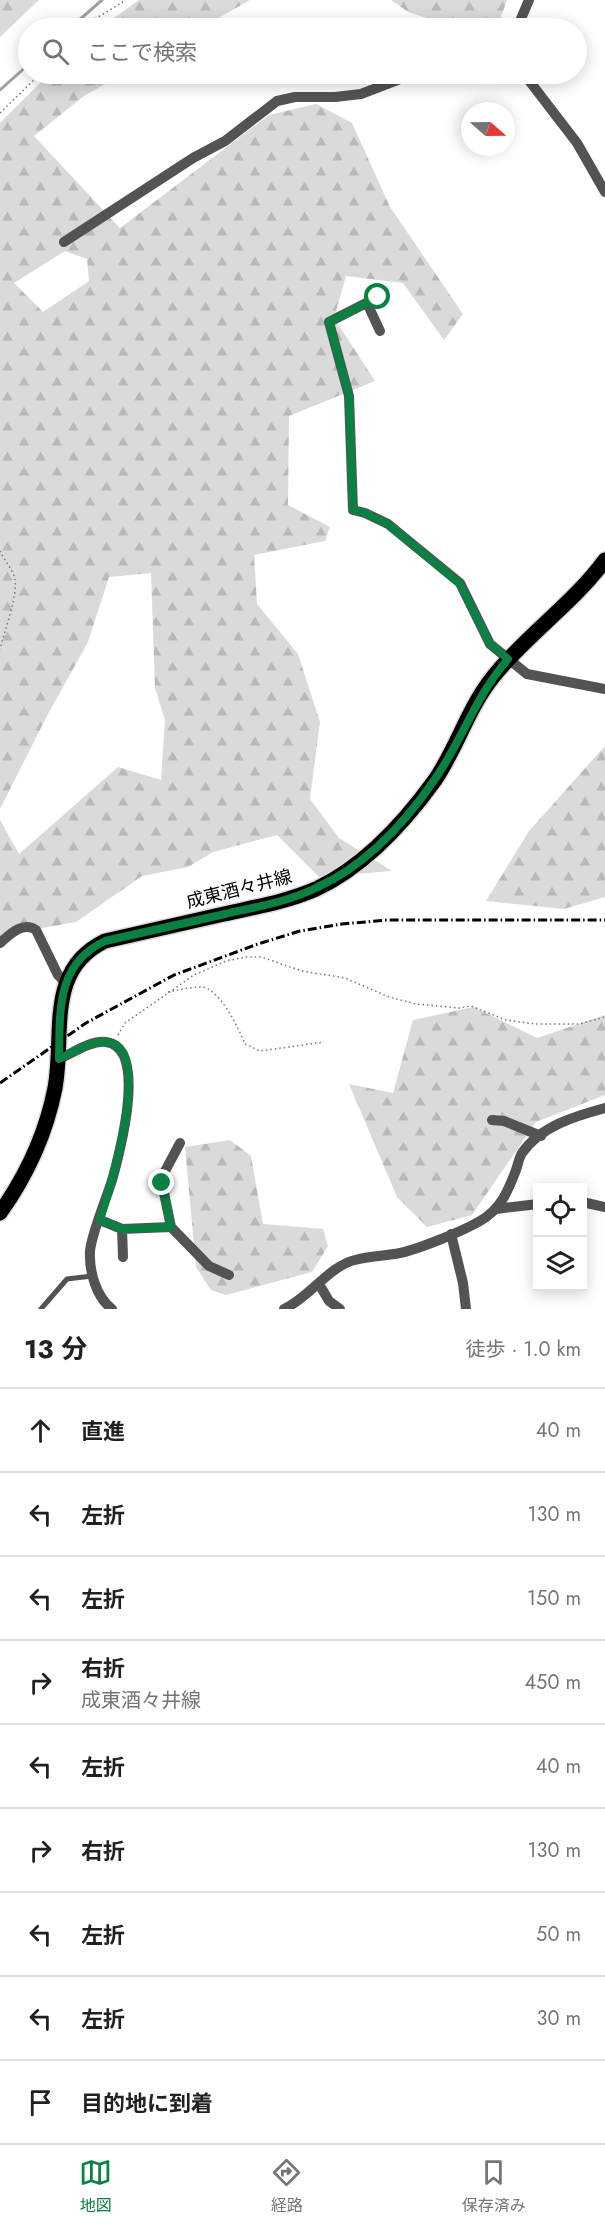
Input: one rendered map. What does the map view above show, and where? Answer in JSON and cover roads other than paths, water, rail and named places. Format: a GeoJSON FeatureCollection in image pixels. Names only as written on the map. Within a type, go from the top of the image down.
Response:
{"type":"FeatureCollection","features":[{"type":"Feature","properties":{"kind":"main road","name":"成東酒々井線"},"geometry":{"type":"LineString","coordinates":[[0,1213],[27,1172],[37,1147],[52,1099],[59,1059],[61,1013],[66,983],[73,966],[82,955],[105,941],[284,901],[317,888],[368,856],[390,834],[435,780],[491,679],[508,659],[592,577],[605,560]]}},
{"type":"Feature","properties":{"kind":"street"},"geometry":{"type":"LineString","coordinates":[[521,18],[529,0]]}},
{"type":"Feature","properties":{"kind":"street"},"geometry":{"type":"LineString","coordinates":[[64,242],[193,158],[225,141],[278,101],[295,97],[361,94],[387,84]]}},
{"type":"Feature","properties":{"kind":"street"},"geometry":{"type":"LineString","coordinates":[[532,84],[577,143],[605,192]]}},
{"type":"Feature","properties":{"kind":"street"},"geometry":{"type":"LineString","coordinates":[[378,297],[329,322],[349,396],[353,510],[388,524],[460,584],[490,644],[527,674],[605,689]]}},
{"type":"Feature","properties":{"kind":"street"},"geometry":{"type":"LineString","coordinates":[[367,303],[380,331]]}},
{"type":"Feature","properties":{"kind":"street"},"geometry":{"type":"LineString","coordinates":[[0,943],[14,931],[31,926],[36,930],[58,975],[66,983]]}},
{"type":"Feature","properties":{"kind":"street"},"geometry":{"type":"LineString","coordinates":[[59,1059],[104,1041],[120,1048],[125,1058],[129,1080],[129,1100],[113,1175],[90,1252],[99,1305],[112,1309]]}},
{"type":"Feature","properties":{"kind":"street"},"geometry":{"type":"LineString","coordinates":[[284,1309],[297,1303],[342,1265],[355,1260],[403,1253],[480,1221],[496,1209],[508,1190],[521,1155],[540,1136],[558,1123],[605,1108]]}},
{"type":"Feature","properties":{"kind":"street"},"geometry":{"type":"LineString","coordinates":[[492,1120],[504,1121],[540,1136]]}},
{"type":"Feature","properties":{"kind":"street"},"geometry":{"type":"LineString","coordinates":[[180,1143],[163,1175],[162,1183],[171,1227],[209,1266],[229,1275]]}},
{"type":"Feature","properties":{"kind":"street"},"geometry":{"type":"LineString","coordinates":[[587,1203],[605,1207]]}},
{"type":"Feature","properties":{"kind":"street"},"geometry":{"type":"LineString","coordinates":[[496,1209],[533,1204]]}},
{"type":"Feature","properties":{"kind":"street"},"geometry":{"type":"LineString","coordinates":[[100,1220],[122,1229],[171,1227]]}},
{"type":"Feature","properties":{"kind":"street"},"geometry":{"type":"LineString","coordinates":[[122,1229],[123,1257]]}},
{"type":"Feature","properties":{"kind":"street"},"geometry":{"type":"LineString","coordinates":[[451,1234],[463,1283],[466,1309]]}},
{"type":"Feature","properties":{"kind":"street"},"geometry":{"type":"LineString","coordinates":[[318,1284],[329,1300],[340,1309]]}},
{"type":"Feature","properties":{"kind":"lane"},"geometry":{"type":"LineString","coordinates":[[41,1309],[67,1279],[94,1275]]}},
{"type":"Feature","properties":{"kind":"waterway"},"geometry":{"type":"LineString","coordinates":[[81,18],[102,0]]}},
{"type":"Feature","properties":{"kind":"waterway"},"geometry":{"type":"LineString","coordinates":[[0,90],[18,74]]}},
{"type":"Feature","properties":{"kind":"railway"},"geometry":{"type":"LineString","coordinates":[[0,1083],[86,1023],[174,975],[300,931],[388,920],[605,920]]}}]}
